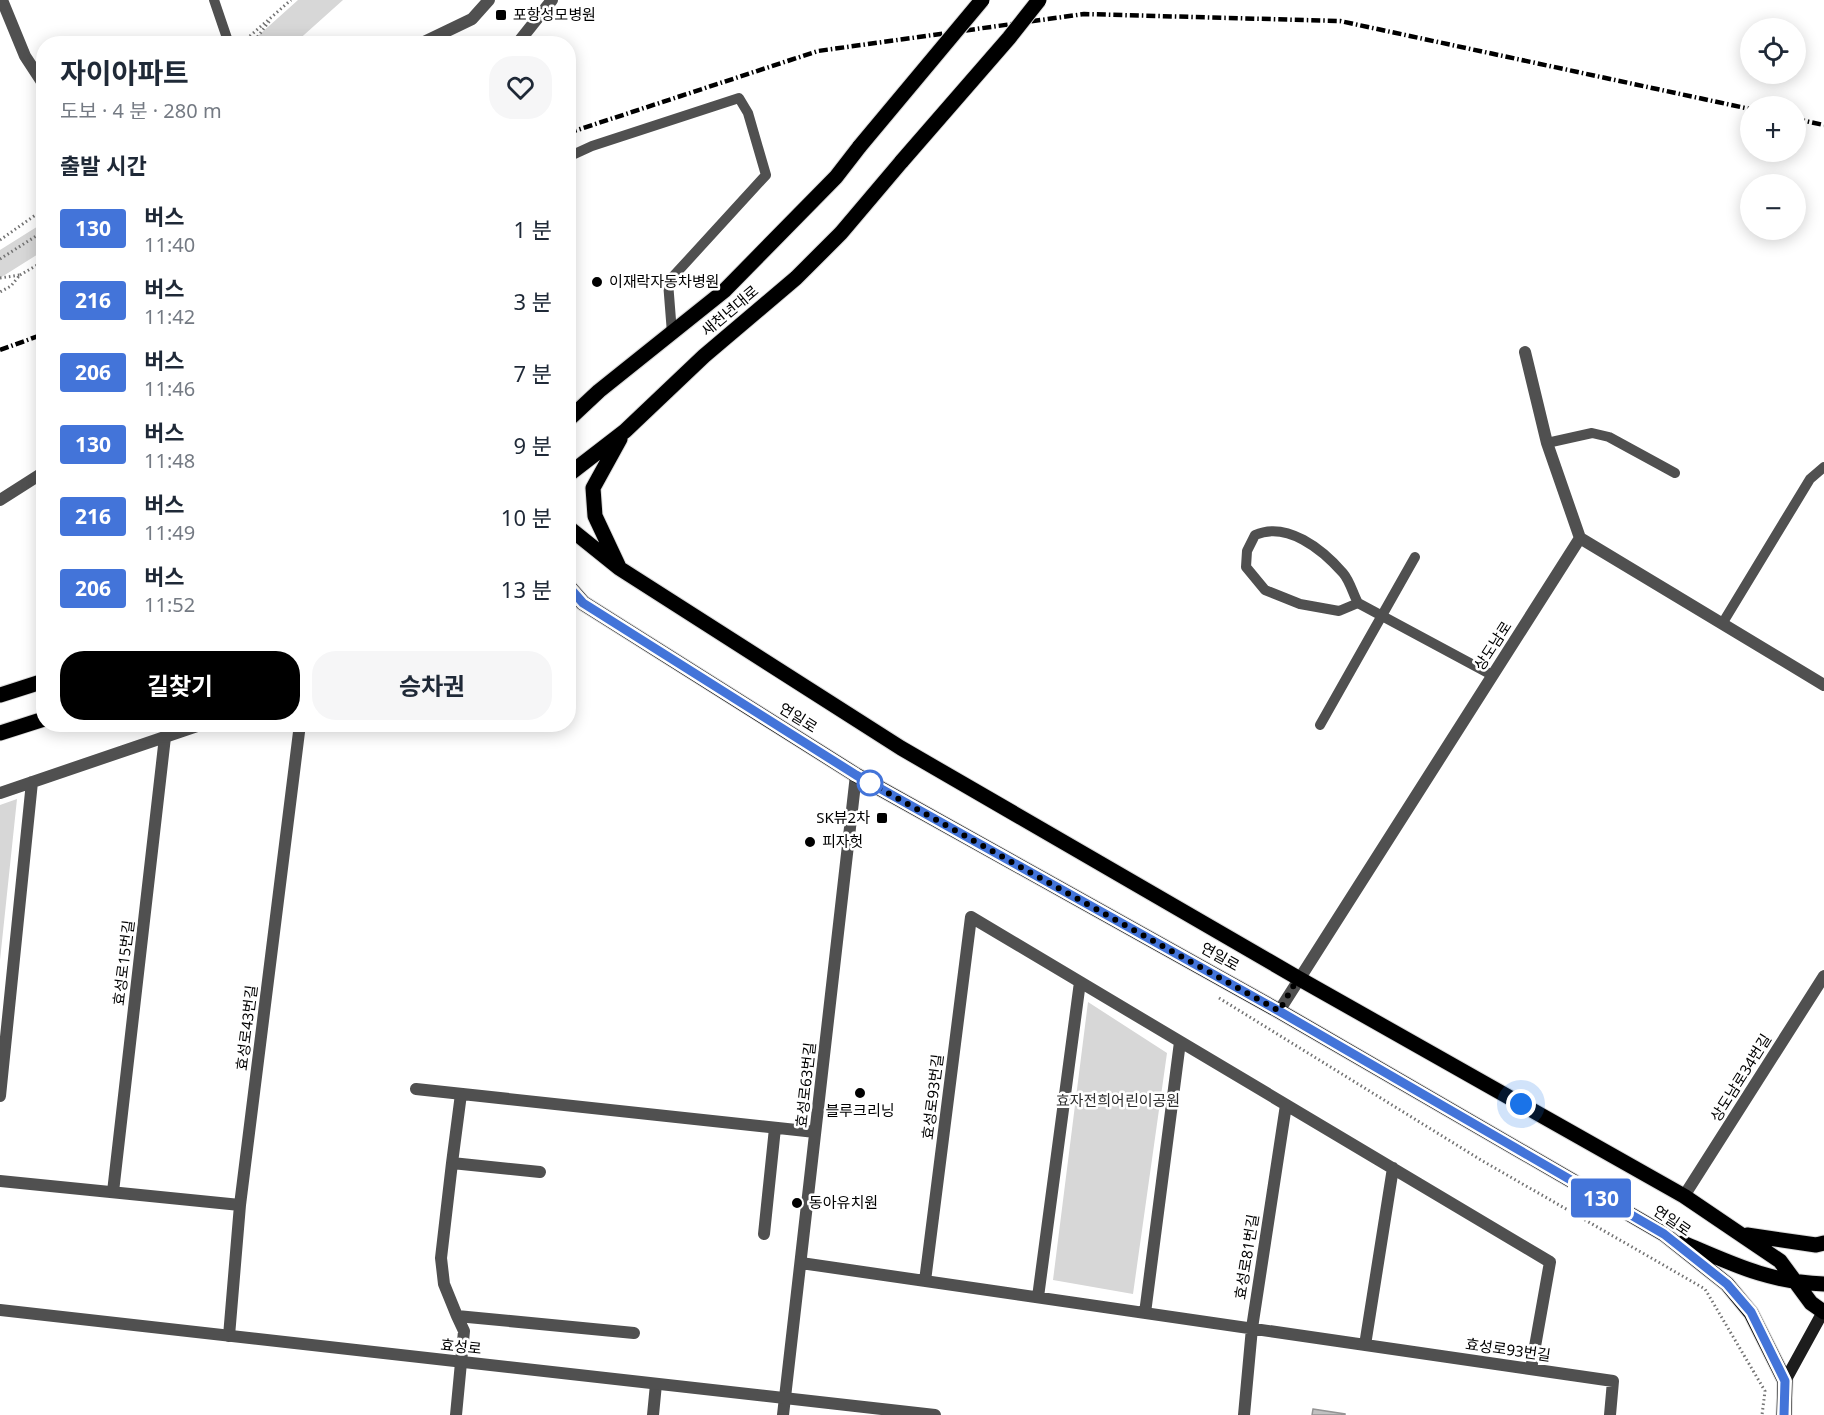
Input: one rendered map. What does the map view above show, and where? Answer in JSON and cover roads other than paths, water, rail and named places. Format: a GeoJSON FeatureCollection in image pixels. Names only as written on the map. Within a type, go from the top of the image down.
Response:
{"type":"FeatureCollection","features":[{"type":"Feature","properties":{"kind":"main road","name":"새천년대로"},"geometry":{"type":"LineString","coordinates":[[576,412],[724,291],[836,177],[982,0]]}},
{"type":"Feature","properties":{"kind":"main road","name":"새천년대로"},"geometry":{"type":"LineString","coordinates":[[576,469],[625,431],[704,356],[796,278],[841,232],[1039,0]]}},
{"type":"Feature","properties":{"kind":"main road"},"geometry":{"type":"LineString","coordinates":[[576,406],[585,404]]}},
{"type":"Feature","properties":{"kind":"main road"},"geometry":{"type":"LineString","coordinates":[[619,568],[595,516],[593,488],[625,431]]}},
{"type":"Feature","properties":{"kind":"main road","name":"연일로"},"geometry":{"type":"LineString","coordinates":[[576,533],[619,568],[901,748],[1298,978],[1684,1196],[1744,1235],[1780,1262],[1811,1303],[1824,1311]]}},
{"type":"Feature","properties":{"kind":"main road","name":"연일로"},"geometry":{"type":"LineString","coordinates":[[576,601],[856,775],[1279,1011],[1664,1234],[1727,1284],[1751,1312],[1785,1381],[1784,1415]]}},
{"type":"Feature","properties":{"kind":"main road"},"geometry":{"type":"LineString","coordinates":[[0,694],[36,683]]}},
{"type":"Feature","properties":{"kind":"main road"},"geometry":{"type":"LineString","coordinates":[[0,733],[36,722]]}},
{"type":"Feature","properties":{"kind":"main road"},"geometry":{"type":"LineString","coordinates":[[1664,1234],[1759,1275],[1796,1283],[1824,1284]]}},
{"type":"Feature","properties":{"kind":"main road"},"geometry":{"type":"LineString","coordinates":[[1744,1235],[1816,1245],[1824,1243]]}},
{"type":"Feature","properties":{"kind":"main road"},"geometry":{"type":"LineString","coordinates":[[1785,1381],[1824,1311]]}},
{"type":"Feature","properties":{"kind":"street"},"geometry":{"type":"LineString","coordinates":[[2,0],[25,56],[36,73]]}},
{"type":"Feature","properties":{"kind":"street"},"geometry":{"type":"LineString","coordinates":[[437,36],[472,19],[489,0]]}},
{"type":"Feature","properties":{"kind":"street"},"geometry":{"type":"LineString","coordinates":[[523,36],[552,0]]}},
{"type":"Feature","properties":{"kind":"street"},"geometry":{"type":"LineString","coordinates":[[1525,352],[1547,443],[1580,538],[1824,685]]}},
{"type":"Feature","properties":{"kind":"street"},"geometry":{"type":"LineString","coordinates":[[0,500],[36,477]]}},
{"type":"Feature","properties":{"kind":"street","name":"상도남로"},"geometry":{"type":"LineString","coordinates":[[1279,1011],[1580,538]]}},
{"type":"Feature","properties":{"kind":"street"},"geometry":{"type":"LineString","coordinates":[[0,793],[180,732]]}},
{"type":"Feature","properties":{"kind":"street","name":"효성로43번길"},"geometry":{"type":"LineString","coordinates":[[229,1336],[240,1205],[299,732]]}},
{"type":"Feature","properties":{"kind":"street","name":"효성로15번길"},"geometry":{"type":"LineString","coordinates":[[112,1192],[165,737]]}},
{"type":"Feature","properties":{"kind":"street","name":"효성로63번길"},"geometry":{"type":"LineString","coordinates":[[783,1415],[856,775]]}},
{"type":"Feature","properties":{"kind":"street"},"geometry":{"type":"LineString","coordinates":[[0,1096],[32,782]]}},
{"type":"Feature","properties":{"kind":"street","name":"효성로93번길"},"geometry":{"type":"LineString","coordinates":[[925,1281],[971,917],[1080,982]]}},
{"type":"Feature","properties":{"kind":"street","name":"상도남로34번길"},"geometry":{"type":"LineString","coordinates":[[1684,1196],[1824,976]]}},
{"type":"Feature","properties":{"kind":"street"},"geometry":{"type":"LineString","coordinates":[[1038,1297],[1080,982],[1550,1262],[1531,1369]]}},
{"type":"Feature","properties":{"kind":"street"},"geometry":{"type":"LineString","coordinates":[[1145,1313],[1180,1042]]}},
{"type":"Feature","properties":{"kind":"street"},"geometry":{"type":"LineString","coordinates":[[416,1089],[816,1132]]}},
{"type":"Feature","properties":{"kind":"street"},"geometry":{"type":"LineString","coordinates":[[456,1415],[464,1331],[444,1284],[441,1258],[461,1094]]}},
{"type":"Feature","properties":{"kind":"street","name":"효성로81번길"},"geometry":{"type":"LineString","coordinates":[[1244,1415],[1252,1328],[1286,1105]]}},
{"type":"Feature","properties":{"kind":"street"},"geometry":{"type":"LineString","coordinates":[[764,1234],[775,1128]]}},
{"type":"Feature","properties":{"kind":"street"},"geometry":{"type":"LineString","coordinates":[[452,1163],[540,1172]]}},
{"type":"Feature","properties":{"kind":"street"},"geometry":{"type":"LineString","coordinates":[[1365,1345],[1393,1168]]}},
{"type":"Feature","properties":{"kind":"street"},"geometry":{"type":"LineString","coordinates":[[0,1181],[240,1205]]}},
{"type":"Feature","properties":{"kind":"street","name":"효성로93번길"},"geometry":{"type":"LineString","coordinates":[[801,1263],[1613,1381],[1610,1415]]}},
{"type":"Feature","properties":{"kind":"street","name":"효성로"},"geometry":{"type":"LineString","coordinates":[[0,1310],[935,1415]]}},
{"type":"Feature","properties":{"kind":"street"},"geometry":{"type":"LineString","coordinates":[[457,1316],[634,1333]]}},
{"type":"Feature","properties":{"kind":"street"},"geometry":{"type":"LineString","coordinates":[[653,1415],[656,1384]]}},
{"type":"Feature","properties":{"kind":"lane"},"geometry":{"type":"LineString","coordinates":[[214,0],[226,36]]}},
{"type":"Feature","properties":{"kind":"lane"},"geometry":{"type":"LineString","coordinates":[[576,153],[592,146],[739,98],[748,113],[766,175],[668,282],[672,333]]}},
{"type":"Feature","properties":{"kind":"lane"},"geometry":{"type":"LineString","coordinates":[[1547,443],[1592,433],[1609,437],[1675,473]]}},
{"type":"Feature","properties":{"kind":"lane"},"geometry":{"type":"LineString","coordinates":[[1722,624],[1810,479],[1824,467]]}},
{"type":"Feature","properties":{"kind":"lane"},"geometry":{"type":"LineString","coordinates":[[1358,603],[1339,611],[1300,604],[1265,590],[1246,567],[1247,551],[1255,535],[1267,530],[1284,530],[1309,544],[1344,574],[1358,603],[1382,618],[1492,675]]}},
{"type":"Feature","properties":{"kind":"lane"},"geometry":{"type":"LineString","coordinates":[[1320,725],[1416,557]]}},
{"type":"Feature","properties":{"kind":"railway"},"geometry":{"type":"LineString","coordinates":[[576,130],[818,51],[1084,14],[1340,21],[1740,107]]}},
{"type":"Feature","properties":{"kind":"railway"},"geometry":{"type":"LineString","coordinates":[[1806,121],[1824,125]]}},
{"type":"Feature","properties":{"kind":"railway"},"geometry":{"type":"LineString","coordinates":[[0,350],[36,337]]}},
{"type":"Feature","properties":{"kind":"place","name":"포항성모병원"},"geometry":{"type":"Point","coordinates":[501,15]}},
{"type":"Feature","properties":{"kind":"place","name":"이재락자동차병원"},"geometry":{"type":"Point","coordinates":[597,282]}},
{"type":"Feature","properties":{"kind":"place","name":"SK뷰2차"},"geometry":{"type":"Point","coordinates":[882,818]}},
{"type":"Feature","properties":{"kind":"place","name":"피자헛"},"geometry":{"type":"Point","coordinates":[810,842]}},
{"type":"Feature","properties":{"kind":"place","name":"블루크리닝"},"geometry":{"type":"Point","coordinates":[860,1093]}},
{"type":"Feature","properties":{"kind":"place","name":"동아유치원"},"geometry":{"type":"Point","coordinates":[797,1203]}},
{"type":"Feature","properties":{"kind":"park label","name":"효자전희어린이공원"},"geometry":{"type":"Point","coordinates":[1118,1101]}}]}
